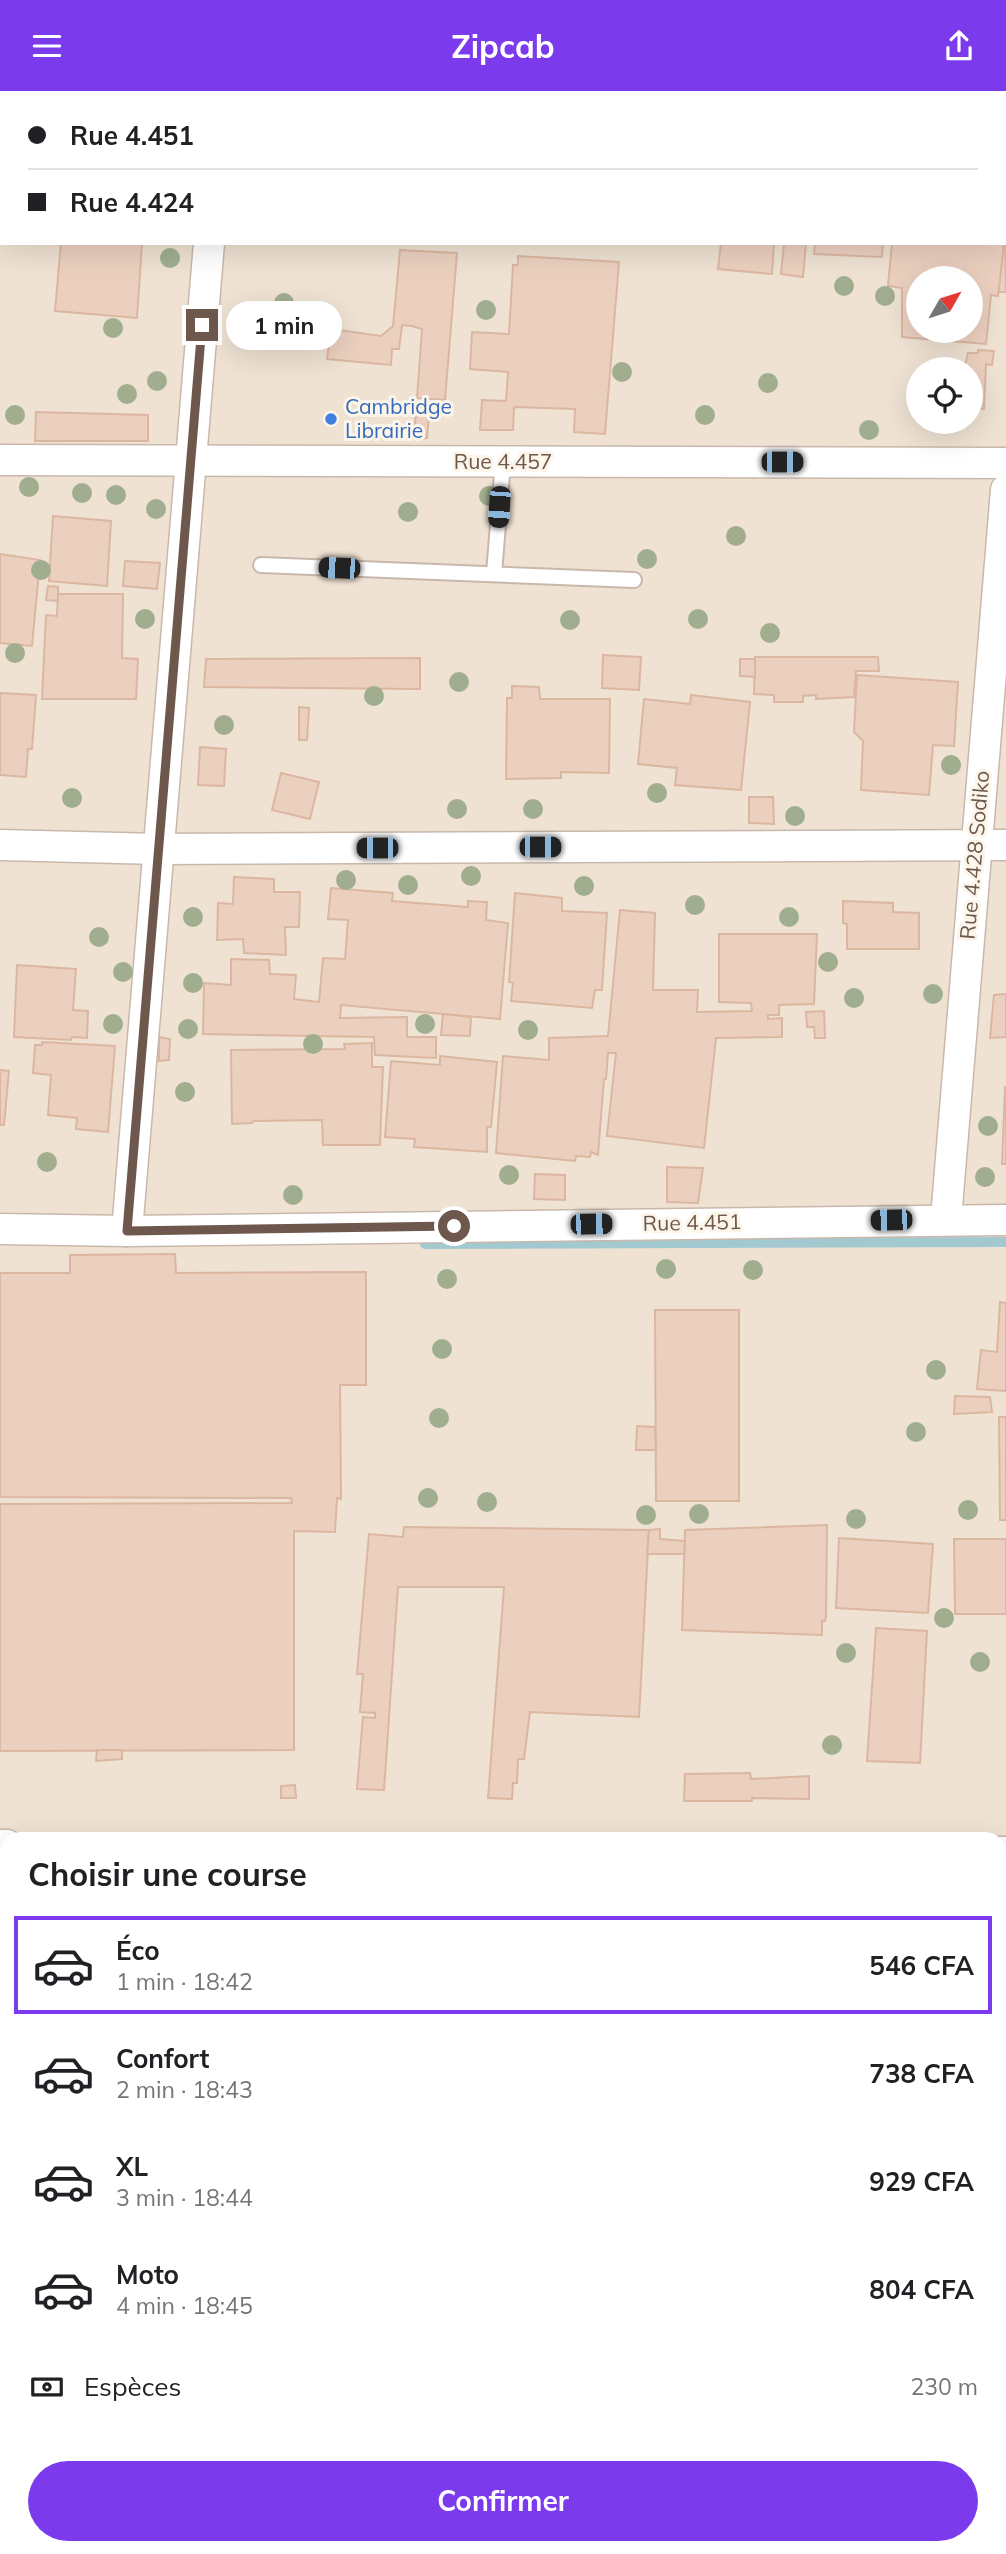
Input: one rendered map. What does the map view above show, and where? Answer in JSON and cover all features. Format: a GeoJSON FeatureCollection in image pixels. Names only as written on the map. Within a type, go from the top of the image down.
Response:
{"type":"FeatureCollection","features":[{"type":"Feature","properties":{"kind":"street"},"geometry":{"type":"LineString","coordinates":[[127,1231],[209,245]]}},
{"type":"Feature","properties":{"kind":"street","name":"Rue 4.457"},"geometry":{"type":"LineString","coordinates":[[0,460],[1006,463]]}},
{"type":"Feature","properties":{"kind":"street","name":"Rue 4.428 Sodiko"},"geometry":{"type":"LineString","coordinates":[[946,1219],[1006,490]]}},
{"type":"Feature","properties":{"kind":"street"},"geometry":{"type":"LineString","coordinates":[[0,845],[159,849],[1006,845]]}},
{"type":"Feature","properties":{"kind":"street","name":"Rue 4.451"},"geometry":{"type":"LineString","coordinates":[[0,1229],[127,1231],[1006,1220]]}},
{"type":"Feature","properties":{"kind":"lane"},"geometry":{"type":"LineString","coordinates":[[494,574],[503,462]]}},
{"type":"Feature","properties":{"kind":"lane"},"geometry":{"type":"LineString","coordinates":[[261,565],[634,580]]}},
{"type":"Feature","properties":{"kind":"shaded area"},"geometry":{"type":"Polygon","coordinates":[[[0,245],[1006,245],[1006,1832],[0,1832],[0,245]]]}},
{"type":"Feature","properties":{"kind":"building"},"geometry":{"type":"Polygon","coordinates":[[[61,245],[142,245],[137,318],[55,311],[61,245]]]}},
{"type":"Feature","properties":{"kind":"building"},"geometry":{"type":"Polygon","coordinates":[[[721,245],[774,245],[772,274],[718,269],[721,245]]]}},
{"type":"Feature","properties":{"kind":"building"},"geometry":{"type":"Polygon","coordinates":[[[784,245],[806,245],[803,277],[781,274],[784,245]]]}},
{"type":"Feature","properties":{"kind":"building"},"geometry":{"type":"Polygon","coordinates":[[[815,245],[883,245],[882,257],[814,254],[815,245]]]}},
{"type":"Feature","properties":{"kind":"building"},"geometry":{"type":"Polygon","coordinates":[[[892,245],[1004,245],[998,296],[991,295],[986,344],[974,343],[984,343],[984,266],[906,266],[906,337],[902,337],[902,288],[888,286],[892,245]]]}},
{"type":"Feature","properties":{"kind":"building"},"geometry":{"type":"Polygon","coordinates":[[[1004,245],[1005,245],[1006,292],[998,292],[1004,245]]]}},
{"type":"Feature","properties":{"kind":"building"},"geometry":{"type":"Polygon","coordinates":[[[400,250],[457,253],[445,400],[417,398],[422,329],[402,325],[399,349],[392,349],[391,365],[327,359],[331,329],[381,336],[393,326],[400,250]]]}},
{"type":"Feature","properties":{"kind":"building"},"geometry":{"type":"Polygon","coordinates":[[[518,256],[619,262],[605,434],[574,432],[575,409],[514,407],[513,430],[480,430],[482,400],[506,401],[508,372],[470,369],[472,332],[509,334],[513,265],[518,265],[518,256]]]}},
{"type":"Feature","properties":{"kind":"building"},"geometry":{"type":"Polygon","coordinates":[[[978,350],[994,351],[992,365],[986,364],[984,409],[983,357],[967,357],[968,353],[978,353],[978,350]]]}},
{"type":"Feature","properties":{"kind":"building"},"geometry":{"type":"Polygon","coordinates":[[[36,412],[148,415],[148,441],[35,441],[36,412]]]}},
{"type":"Feature","properties":{"kind":"building"},"geometry":{"type":"Polygon","coordinates":[[[416,414],[429,416],[427,438],[413,439],[416,414]]]}},
{"type":"Feature","properties":{"kind":"building"},"geometry":{"type":"Polygon","coordinates":[[[53,516],[111,521],[107,586],[49,581],[53,516]]]}},
{"type":"Feature","properties":{"kind":"building"},"geometry":{"type":"Polygon","coordinates":[[[0,554],[40,560],[32,646],[0,643],[0,554]]]}},
{"type":"Feature","properties":{"kind":"building"},"geometry":{"type":"Polygon","coordinates":[[[125,561],[160,563],[157,589],[123,586],[125,561]]]}},
{"type":"Feature","properties":{"kind":"building"},"geometry":{"type":"Polygon","coordinates":[[[48,586],[58,587],[58,601],[46,600],[48,586]]]}},
{"type":"Feature","properties":{"kind":"building"},"geometry":{"type":"Polygon","coordinates":[[[58,594],[123,594],[122,658],[138,659],[136,699],[42,699],[46,615],[57,616],[58,594]]]}},
{"type":"Feature","properties":{"kind":"building"},"geometry":{"type":"Polygon","coordinates":[[[603,655],[641,657],[639,690],[602,688],[603,655]]]}},
{"type":"Feature","properties":{"kind":"building"},"geometry":{"type":"Polygon","coordinates":[[[755,657],[878,657],[879,671],[856,671],[854,697],[816,699],[816,695],[803,696],[803,702],[774,702],[774,695],[754,694],[755,657]]]}},
{"type":"Feature","properties":{"kind":"building"},"geometry":{"type":"Polygon","coordinates":[[[420,658],[420,689],[204,687],[206,659],[420,658]]]}},
{"type":"Feature","properties":{"kind":"building"},"geometry":{"type":"Polygon","coordinates":[[[740,659],[755,659],[755,677],[740,676],[740,659]]]}},
{"type":"Feature","properties":{"kind":"building"},"geometry":{"type":"Polygon","coordinates":[[[857,675],[958,682],[954,746],[933,745],[929,795],[861,790],[863,741],[854,732],[857,675]]]}},
{"type":"Feature","properties":{"kind":"building"},"geometry":{"type":"Polygon","coordinates":[[[512,686],[539,687],[540,699],[610,699],[609,773],[561,772],[561,778],[506,779],[507,698],[512,698],[512,686]]]}},
{"type":"Feature","properties":{"kind":"building"},"geometry":{"type":"Polygon","coordinates":[[[0,693],[36,695],[32,749],[28,749],[26,777],[0,775],[0,693]]]}},
{"type":"Feature","properties":{"kind":"building"},"geometry":{"type":"Polygon","coordinates":[[[691,695],[750,702],[741,790],[675,785],[677,768],[638,764],[644,699],[690,704],[691,695]]]}},
{"type":"Feature","properties":{"kind":"building"},"geometry":{"type":"Polygon","coordinates":[[[299,707],[309,708],[307,740],[299,740],[299,707]]]}},
{"type":"Feature","properties":{"kind":"building"},"geometry":{"type":"Polygon","coordinates":[[[200,747],[226,749],[224,786],[198,785],[200,747]]]}},
{"type":"Feature","properties":{"kind":"building"},"geometry":{"type":"Polygon","coordinates":[[[281,773],[319,782],[310,819],[272,810],[281,773]]]}},
{"type":"Feature","properties":{"kind":"building"},"geometry":{"type":"Polygon","coordinates":[[[749,797],[773,797],[774,824],[749,823],[749,797]]]}},
{"type":"Feature","properties":{"kind":"building"},"geometry":{"type":"Polygon","coordinates":[[[234,877],[274,879],[274,892],[300,892],[299,927],[285,927],[286,955],[244,953],[243,939],[217,940],[218,903],[233,904],[234,877]]]}},
{"type":"Feature","properties":{"kind":"building"},"geometry":{"type":"Polygon","coordinates":[[[331,888],[393,893],[392,901],[468,907],[468,901],[487,902],[486,920],[508,923],[500,1019],[341,1005],[340,1018],[407,1017],[407,1037],[436,1037],[436,1058],[375,1055],[374,1037],[203,1034],[204,983],[231,985],[231,959],[269,960],[270,974],[296,975],[294,999],[319,1002],[323,958],[345,959],[348,920],[328,919],[331,888]]]}},
{"type":"Feature","properties":{"kind":"building"},"geometry":{"type":"Polygon","coordinates":[[[515,893],[562,898],[562,911],[607,913],[602,990],[595,990],[592,1008],[511,1001],[513,983],[509,982],[515,893]]]}},
{"type":"Feature","properties":{"kind":"building"},"geometry":{"type":"Polygon","coordinates":[[[843,901],[893,903],[893,912],[919,913],[919,949],[847,949],[843,901]]]}},
{"type":"Feature","properties":{"kind":"building"},"geometry":{"type":"Polygon","coordinates":[[[620,910],[655,913],[653,990],[698,990],[697,1012],[752,1011],[751,1003],[719,1002],[719,934],[817,934],[814,1004],[779,1005],[779,1015],[768,1015],[768,1019],[782,1018],[782,1037],[716,1038],[704,1148],[607,1136],[616,1053],[608,1053],[598,1155],[591,1152],[590,1157],[576,1156],[575,1161],[496,1153],[503,1056],[549,1060],[549,1038],[608,1036],[620,910]]]}},
{"type":"Feature","properties":{"kind":"building"},"geometry":{"type":"Polygon","coordinates":[[[17,965],[76,969],[73,1010],[88,1011],[87,1038],[72,1037],[71,1040],[14,1037],[17,965]]]}},
{"type":"Feature","properties":{"kind":"building"},"geometry":{"type":"Polygon","coordinates":[[[1006,994],[1006,1037],[990,1038],[994,995],[1006,994]]]}},
{"type":"Feature","properties":{"kind":"building"},"geometry":{"type":"Polygon","coordinates":[[[824,1011],[825,1038],[815,1038],[814,1027],[807,1027],[806,1012],[824,1011]]]}},
{"type":"Feature","properties":{"kind":"building"},"geometry":{"type":"Polygon","coordinates":[[[443,1014],[471,1017],[470,1036],[441,1035],[443,1014]]]}},
{"type":"Feature","properties":{"kind":"building"},"geometry":{"type":"Polygon","coordinates":[[[159,1037],[170,1039],[169,1060],[159,1061],[159,1037]]]}},
{"type":"Feature","properties":{"kind":"building"},"geometry":{"type":"Polygon","coordinates":[[[42,1042],[115,1046],[108,1132],[76,1129],[77,1118],[48,1115],[51,1075],[33,1073],[35,1045],[42,1045],[42,1042]]]}},
{"type":"Feature","properties":{"kind":"building"},"geometry":{"type":"Polygon","coordinates":[[[372,1043],[372,1067],[383,1067],[380,1145],[323,1145],[322,1120],[232,1124],[231,1050],[345,1049],[344,1044],[372,1043]]]}},
{"type":"Feature","properties":{"kind":"building"},"geometry":{"type":"Polygon","coordinates":[[[440,1056],[497,1062],[491,1127],[487,1127],[487,1152],[414,1147],[415,1139],[385,1137],[391,1061],[440,1065],[440,1056]]]}},
{"type":"Feature","properties":{"kind":"building"},"geometry":{"type":"Polygon","coordinates":[[[0,1070],[9,1071],[4,1125],[0,1125],[0,1070]]]}},
{"type":"Feature","properties":{"kind":"building"},"geometry":{"type":"Polygon","coordinates":[[[1005,1087],[1006,1164],[1002,1164],[1005,1087]]]}},
{"type":"Feature","properties":{"kind":"building"},"geometry":{"type":"Polygon","coordinates":[[[667,1167],[703,1168],[698,1203],[667,1202],[667,1167]]]}},
{"type":"Feature","properties":{"kind":"building"},"geometry":{"type":"Polygon","coordinates":[[[535,1174],[565,1175],[565,1200],[534,1199],[535,1174]]]}},
{"type":"Feature","properties":{"kind":"building"},"geometry":{"type":"Polygon","coordinates":[[[175,1254],[176,1273],[366,1272],[366,1385],[340,1385],[341,1499],[337,1498],[335,1532],[294,1531],[294,1750],[0,1751],[0,1504],[292,1503],[291,1498],[0,1497],[0,1273],[70,1273],[70,1255],[175,1254]]]}},
{"type":"Feature","properties":{"kind":"building"},"geometry":{"type":"Polygon","coordinates":[[[1000,1302],[1006,1303],[1006,1391],[977,1389],[981,1350],[997,1352],[1000,1302]]]}},
{"type":"Feature","properties":{"kind":"building"},"geometry":{"type":"Polygon","coordinates":[[[655,1310],[739,1310],[739,1501],[656,1501],[655,1310]]]}},
{"type":"Feature","properties":{"kind":"building"},"geometry":{"type":"Polygon","coordinates":[[[955,1396],[990,1397],[992,1412],[954,1414],[955,1396]]]}},
{"type":"Feature","properties":{"kind":"building"},"geometry":{"type":"Polygon","coordinates":[[[999,1417],[1006,1417],[1006,1520],[1000,1520],[999,1417]]]}},
{"type":"Feature","properties":{"kind":"building"},"geometry":{"type":"Polygon","coordinates":[[[637,1426],[655,1427],[656,1450],[636,1450],[637,1426]]]}},
{"type":"Feature","properties":{"kind":"building"},"geometry":{"type":"Polygon","coordinates":[[[827,1525],[826,1617],[825,1621],[822,1621],[822,1635],[682,1630],[685,1530],[827,1525]]]}},
{"type":"Feature","properties":{"kind":"building"},"geometry":{"type":"Polygon","coordinates":[[[404,1527],[649,1530],[639,1717],[530,1712],[524,1759],[518,1759],[517,1783],[513,1783],[512,1799],[488,1798],[504,1587],[398,1587],[384,1790],[357,1789],[363,1717],[375,1718],[375,1713],[360,1712],[363,1674],[357,1674],[369,1534],[403,1537],[404,1527]]]}},
{"type":"Feature","properties":{"kind":"building"},"geometry":{"type":"Polygon","coordinates":[[[660,1529],[660,1539],[685,1541],[684,1554],[647,1554],[649,1530],[660,1529]]]}},
{"type":"Feature","properties":{"kind":"building"},"geometry":{"type":"Polygon","coordinates":[[[839,1538],[933,1544],[928,1613],[836,1608],[839,1538]]]}},
{"type":"Feature","properties":{"kind":"building"},"geometry":{"type":"Polygon","coordinates":[[[954,1539],[1006,1539],[1006,1614],[955,1614],[954,1539]]]}},
{"type":"Feature","properties":{"kind":"building"},"geometry":{"type":"Polygon","coordinates":[[[876,1628],[927,1631],[920,1763],[867,1761],[876,1628]]]}},
{"type":"Feature","properties":{"kind":"building"},"geometry":{"type":"Polygon","coordinates":[[[97,1750],[122,1750],[122,1759],[96,1761],[97,1750]]]}},
{"type":"Feature","properties":{"kind":"building"},"geometry":{"type":"Polygon","coordinates":[[[750,1773],[751,1779],[809,1776],[809,1799],[684,1801],[685,1774],[750,1773]]]}},
{"type":"Feature","properties":{"kind":"building"},"geometry":{"type":"Polygon","coordinates":[[[295,1785],[296,1798],[281,1798],[281,1786],[295,1785]]]}},
{"type":"Feature","properties":{"kind":"waterway"},"geometry":{"type":"LineString","coordinates":[[425,1244],[1006,1242]]}},
{"type":"Feature","properties":{"kind":"place","name":"Cambridge Librairie"},"geometry":{"type":"Point","coordinates":[331,419]}},
{"type":"Feature","properties":{"kind":"route"},"geometry":{"type":"LineString","coordinates":[[202,325],[127,1231],[454,1226]]}}]}
